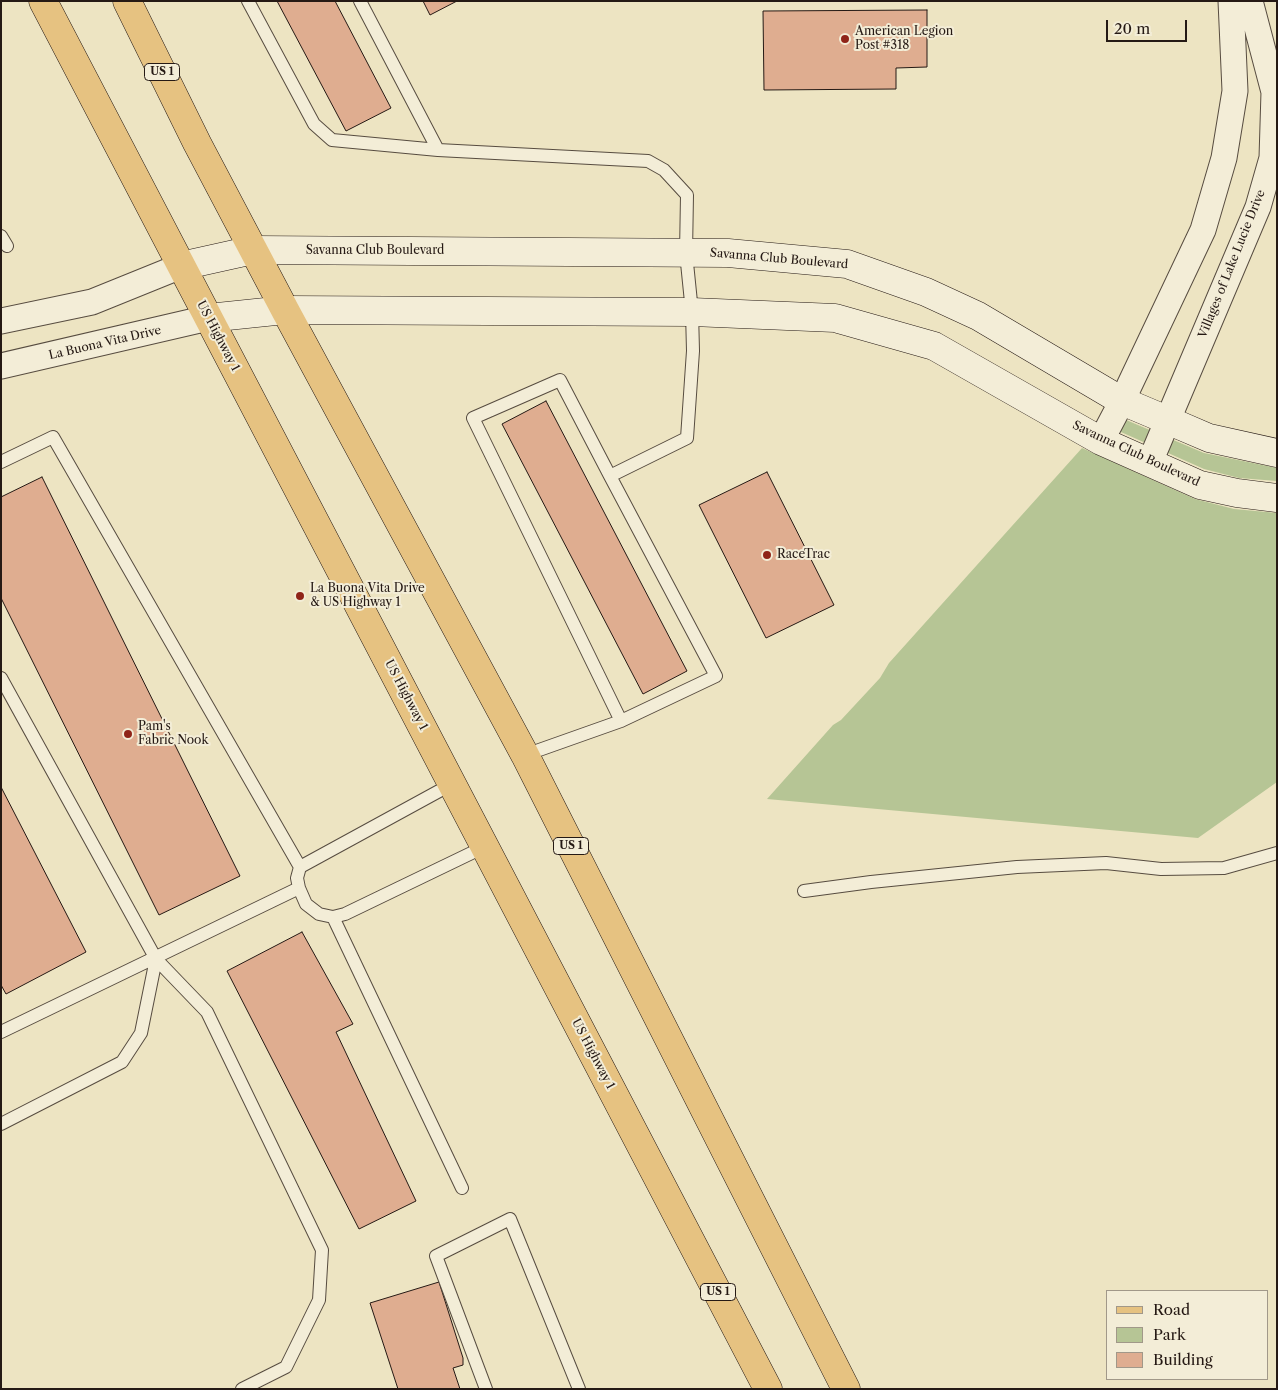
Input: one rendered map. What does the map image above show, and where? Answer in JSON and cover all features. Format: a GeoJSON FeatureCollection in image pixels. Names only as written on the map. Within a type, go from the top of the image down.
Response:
{"type":"FeatureCollection","features":[{"type":"Feature","properties":{"kind":"main road","name":"US Highway 1"},"geometry":{"type":"LineString","coordinates":[[43,1],[484,846],[769,1384]]}},
{"type":"Feature","properties":{"kind":"main road","name":"US 1"},"geometry":{"type":"LineString","coordinates":[[127,1],[197,143],[253,250],[525,755],[846,1389]]}},
{"type":"Feature","properties":{"kind":"street"},"geometry":{"type":"LineString","coordinates":[[1101,441],[1203,230],[1224,158],[1235,91],[1231,1]]}},
{"type":"Feature","properties":{"kind":"street","name":"Villages of Lake Lucie Drive"},"geometry":{"type":"LineString","coordinates":[[1150,462],[1258,207],[1272,158],[1274,92],[1250,1]]}},
{"type":"Feature","properties":{"kind":"street","name":"Savanna Club Boulevard"},"geometry":{"type":"LineString","coordinates":[[181,266],[253,250],[728,252],[847,264],[926,292],[978,316],[1122,401],[1209,438],[1277,452]]}},
{"type":"Feature","properties":{"kind":"street"},"geometry":{"type":"LineString","coordinates":[[1,321],[92,302],[181,266]]}},
{"type":"Feature","properties":{"kind":"street","name":"Savanna Club Boulevard"},"geometry":{"type":"LineString","coordinates":[[208,318],[285,310],[692,312],[835,318],[934,346],[1101,441],[1200,485],[1236,493],[1277,498]]}},
{"type":"Feature","properties":{"kind":"street","name":"La Buona Vita Drive"},"geometry":{"type":"LineString","coordinates":[[1,366],[208,318]]}},
{"type":"Feature","properties":{"kind":"lane"},"geometry":{"type":"LineString","coordinates":[[248,1],[314,124],[332,140],[438,150],[648,161],[664,170],[687,195],[686,252],[692,312],[693,351],[687,438],[610,476]]}},
{"type":"Feature","properties":{"kind":"lane"},"geometry":{"type":"LineString","coordinates":[[360,1],[438,150]]}},
{"type":"Feature","properties":{"kind":"lane"},"geometry":{"type":"LineString","coordinates":[[525,755],[621,720],[716,676],[560,380],[473,418],[621,720]]}},
{"type":"Feature","properties":{"kind":"lane"},"geometry":{"type":"LineString","coordinates":[[1,462],[53,438],[300,867],[297,878],[306,904],[319,914],[333,917],[345,914],[484,846]]}},
{"type":"Feature","properties":{"kind":"lane"},"geometry":{"type":"LineString","coordinates":[[1,678],[156,959],[207,1012],[322,1250],[319,1300],[286,1367],[242,1389]]}},
{"type":"Feature","properties":{"kind":"lane"},"geometry":{"type":"LineString","coordinates":[[300,867],[452,784]]}},
{"type":"Feature","properties":{"kind":"lane"},"geometry":{"type":"LineString","coordinates":[[804,891],[1017,867],[1106,863],[1161,869],[1224,868],[1277,853]]}},
{"type":"Feature","properties":{"kind":"lane"},"geometry":{"type":"LineString","coordinates":[[1,1032],[156,959],[299,888]]}},
{"type":"Feature","properties":{"kind":"lane"},"geometry":{"type":"LineString","coordinates":[[333,917],[462,1188]]}},
{"type":"Feature","properties":{"kind":"lane"},"geometry":{"type":"LineString","coordinates":[[1,1124],[122,1062],[141,1033],[156,959]]}},
{"type":"Feature","properties":{"kind":"lane"},"geometry":{"type":"LineString","coordinates":[[486,1389],[436,1256],[510,1219],[579,1389]]}},
{"type":"Feature","properties":{"kind":"green space"},"geometry":{"type":"Polygon","coordinates":[[[1112,414],[1204,453],[1277,468],[1277,481],[1239,478],[1204,469],[1103,424],[1112,414]]]}},
{"type":"Feature","properties":{"kind":"green space"},"geometry":{"type":"Polygon","coordinates":[[[1082,448],[1195,499],[1234,509],[1277,513],[1277,782],[1198,838],[767,799],[833,725],[841,720],[880,678],[889,663],[1082,448]]]}},
{"type":"Feature","properties":{"kind":"building"},"geometry":{"type":"Polygon","coordinates":[[[277,1],[335,1],[391,108],[346,131],[277,1]]]}},
{"type":"Feature","properties":{"kind":"building"},"geometry":{"type":"Polygon","coordinates":[[[423,1],[457,1],[430,15],[423,1]]]}},
{"type":"Feature","properties":{"kind":"building","name":"American Legion Post #318"},"geometry":{"type":"Polygon","coordinates":[[[927,10],[927,67],[896,68],[896,89],[764,90],[763,11],[927,10]]]}},
{"type":"Feature","properties":{"kind":"building"},"geometry":{"type":"Polygon","coordinates":[[[546,401],[687,671],[643,694],[502,424],[546,401]]]}},
{"type":"Feature","properties":{"kind":"building","name":"RaceTrac"},"geometry":{"type":"Polygon","coordinates":[[[767,472],[834,605],[766,638],[699,505],[767,472]]]}},
{"type":"Feature","properties":{"kind":"building"},"geometry":{"type":"Polygon","coordinates":[[[42,477],[240,876],[159,915],[1,598],[1,497],[42,477]]]}},
{"type":"Feature","properties":{"kind":"building"},"geometry":{"type":"Polygon","coordinates":[[[1,787],[86,952],[6,994],[1,985],[1,787]]]}},
{"type":"Feature","properties":{"kind":"building"},"geometry":{"type":"Polygon","coordinates":[[[302,932],[353,1024],[336,1032],[416,1201],[359,1229],[227,971],[302,932]]]}},
{"type":"Feature","properties":{"kind":"building"},"geometry":{"type":"Polygon","coordinates":[[[439,1282],[463,1358],[463,1365],[453,1368],[460,1389],[398,1389],[370,1303],[439,1282]]]}},
{"type":"Feature","properties":{"kind":"place","name":"American Legion Post #318"},"geometry":{"type":"Point","coordinates":[845,39]}},
{"type":"Feature","properties":{"kind":"place","name":"RaceTrac"},"geometry":{"type":"Point","coordinates":[767,555]}},
{"type":"Feature","properties":{"kind":"place","name":"La Buona Vita Drive & US Highway 1"},"geometry":{"type":"Point","coordinates":[300,596]}},
{"type":"Feature","properties":{"kind":"place","name":"Pam's Fabric Nook"},"geometry":{"type":"Point","coordinates":[128,734]}}]}
